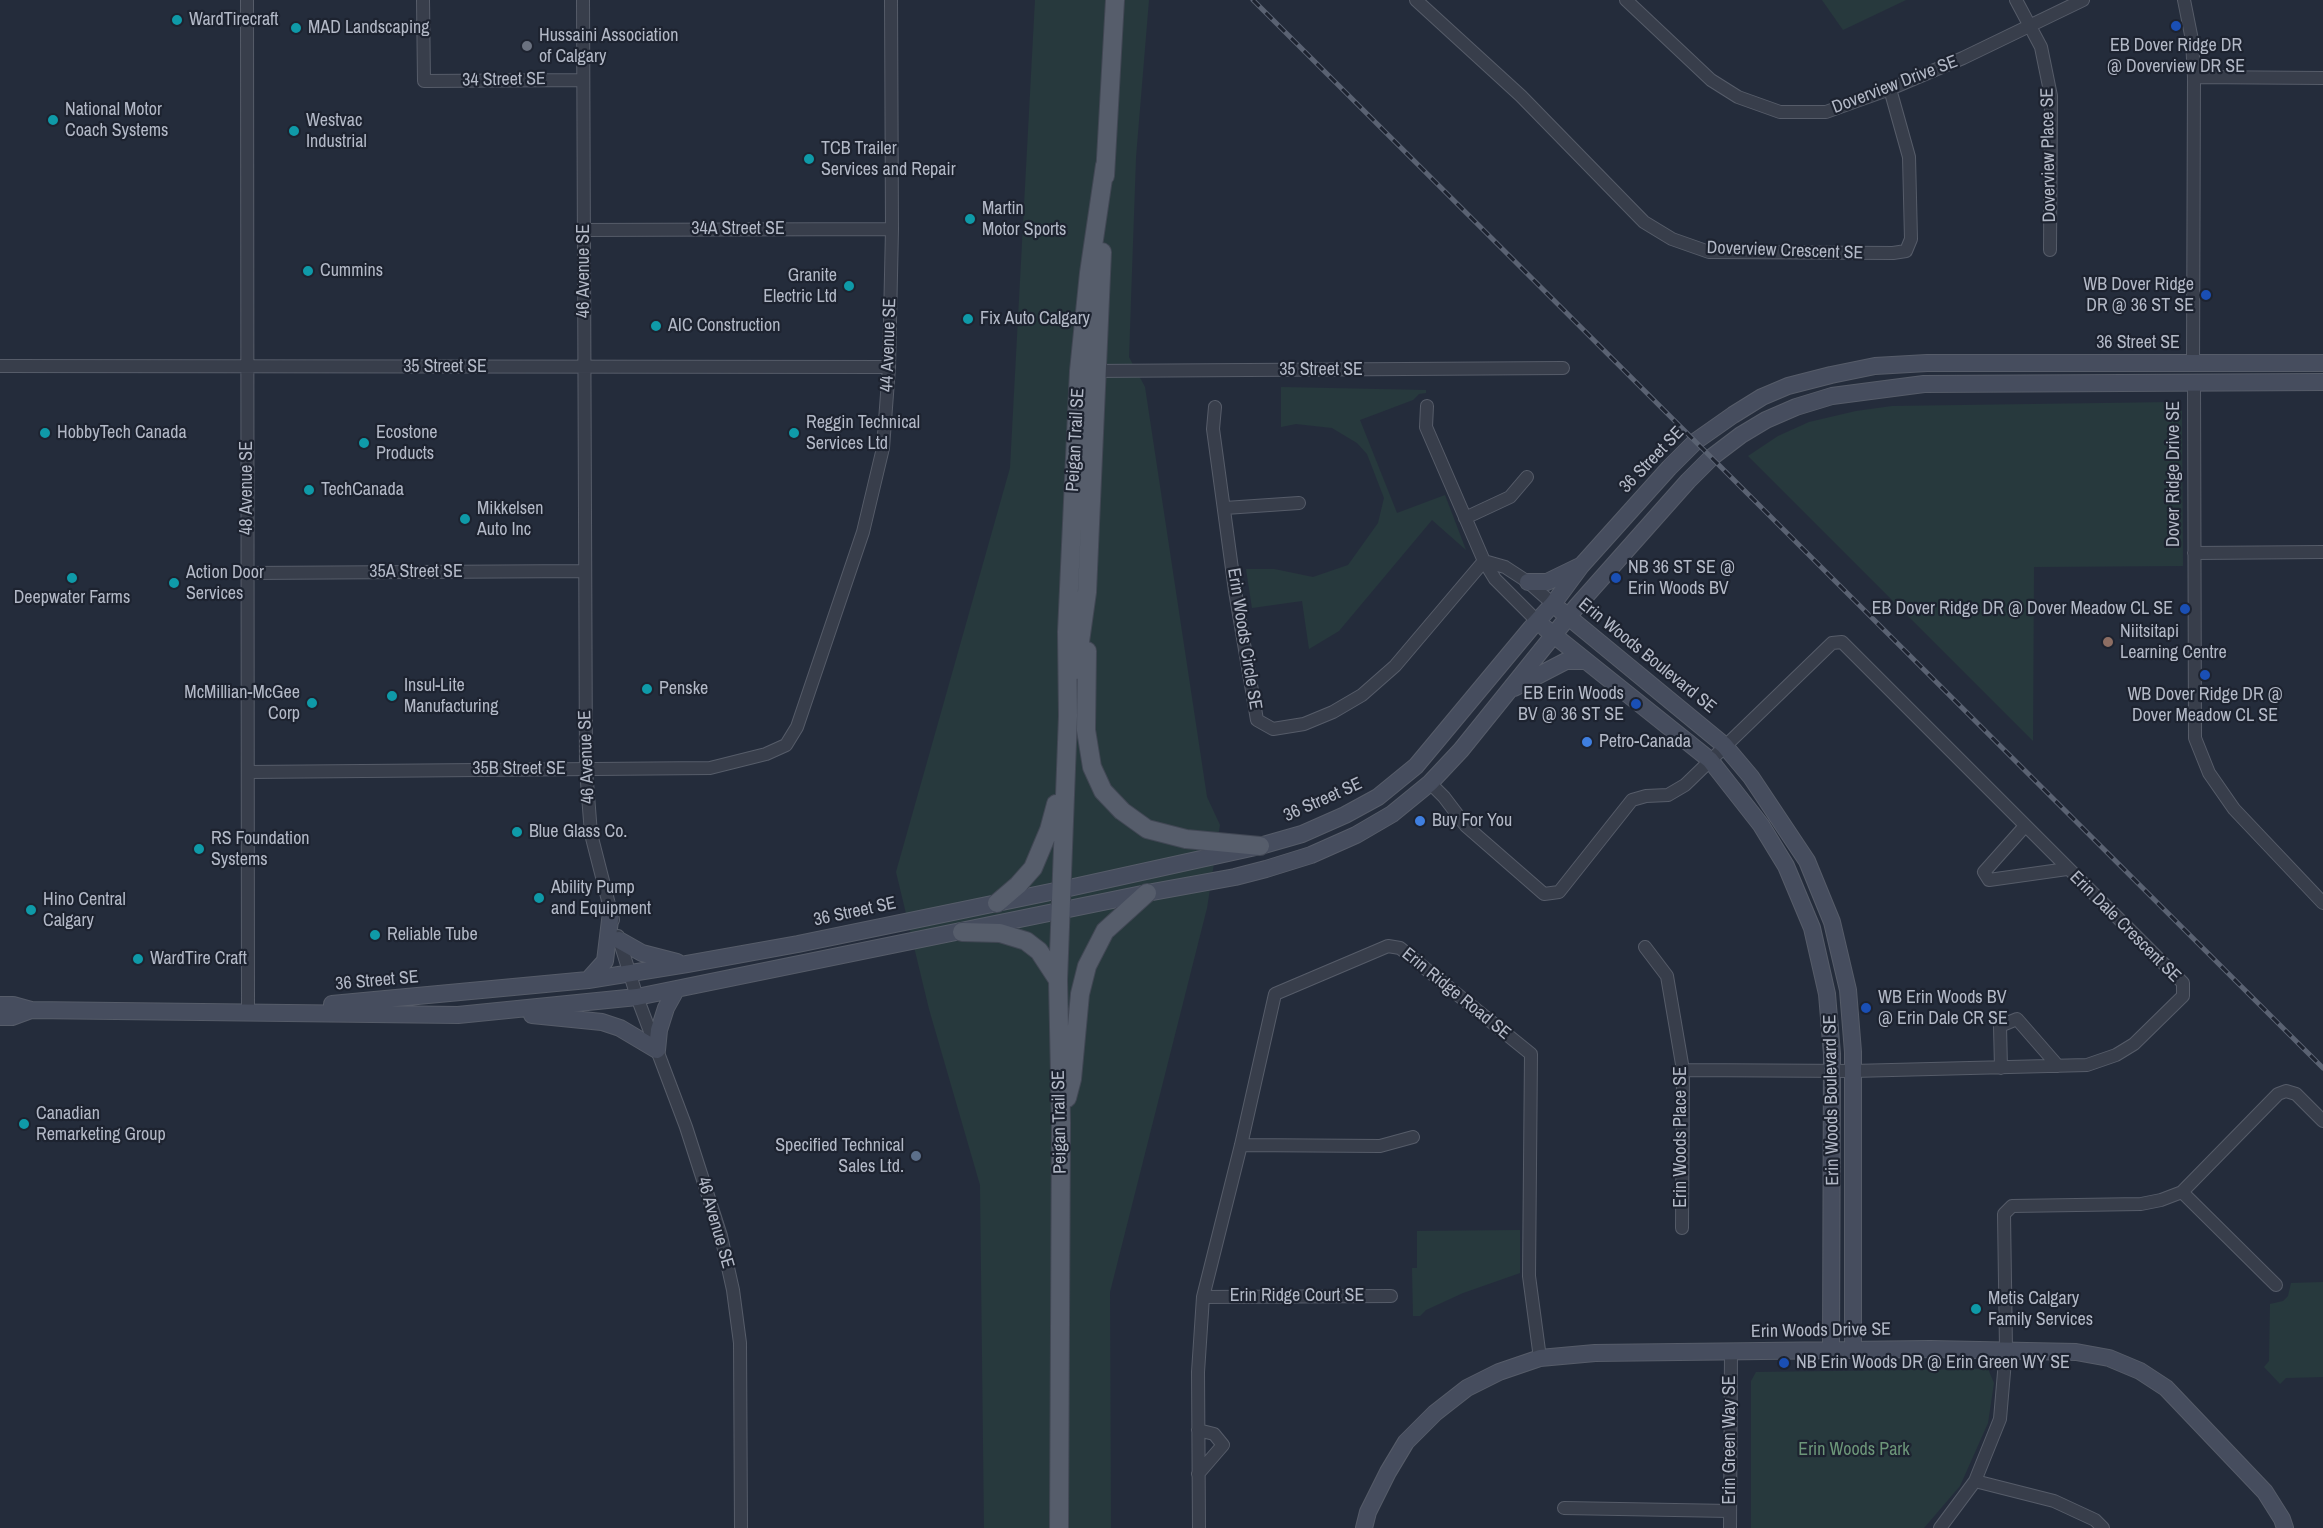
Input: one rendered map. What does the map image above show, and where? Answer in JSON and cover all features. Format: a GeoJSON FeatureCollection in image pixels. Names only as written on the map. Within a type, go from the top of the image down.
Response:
{"type":"FeatureCollection","features":[{"type":"Feature","properties":{"kind":"main road","name":"Peigan Trail SE"},"geometry":{"type":"LineString","coordinates":[[1068,716],[1087,592],[1105,165],[1115,0]]}},
{"type":"Feature","properties":{"kind":"main road","name":"Peigan Trail SE"},"geometry":{"type":"LineString","coordinates":[[1059,1528],[1061,1123],[1058,980],[1068,716],[1067,632],[1079,371],[1089,273],[1105,165]]}},
{"type":"Feature","properties":{"kind":"main road"},"geometry":{"type":"LineString","coordinates":[[1087,592],[1086,730],[1092,767],[1103,791],[1122,811],[1147,829],[1186,839],[1260,846]]}},
{"type":"Feature","properties":{"kind":"main road"},"geometry":{"type":"LineString","coordinates":[[997,903],[1033,868],[1049,830],[1065,768]]}},
{"type":"Feature","properties":{"kind":"main road"},"geometry":{"type":"LineString","coordinates":[[1061,1123],[1072,1078],[1080,994],[1087,966],[1105,931],[1147,893]]}},
{"type":"Feature","properties":{"kind":"main road"},"geometry":{"type":"LineString","coordinates":[[962,932],[1000,933],[1026,941],[1039,951],[1058,980]]}},
{"type":"Feature","properties":{"kind":"street","name":"48 Avenue SE"},"geometry":{"type":"LineString","coordinates":[[247,0],[248,1011]]}},
{"type":"Feature","properties":{"kind":"street","name":"34 Street SE"},"geometry":{"type":"LineString","coordinates":[[423,0],[424,81],[583,80]]}},
{"type":"Feature","properties":{"kind":"street","name":"46 Avenue SE"},"geometry":{"type":"LineString","coordinates":[[583,0],[586,769],[591,834],[629,973],[706,1187],[721,1236],[733,1290],[740,1343],[741,1528]]}},
{"type":"Feature","properties":{"kind":"street","name":"44 Avenue SE"},"geometry":{"type":"LineString","coordinates":[[786,745],[797,727],[863,532],[883,448],[889,367],[892,229],[891,0]]}},
{"type":"Feature","properties":{"kind":"street","name":"Doverview Crescent SE"},"geometry":{"type":"LineString","coordinates":[[1416,0],[1521,96],[1644,222],[1672,239],[1709,252],[1893,253],[1906,251],[1911,239],[1909,157],[1890,89]]}},
{"type":"Feature","properties":{"kind":"street","name":"Doverview Drive SE"},"geometry":{"type":"LineString","coordinates":[[1626,0],[1711,80],[1738,97],[1780,112],[1826,112],[1890,89],[2031,27],[2083,0]]}},
{"type":"Feature","properties":{"kind":"street","name":"Doverview Place SE"},"geometry":{"type":"LineString","coordinates":[[2016,0],[2041,47],[2051,96],[2050,250]]}},
{"type":"Feature","properties":{"kind":"street","name":"Dover Ridge Drive SE"},"geometry":{"type":"LineString","coordinates":[[2184,0],[2193,40],[2194,77],[2195,738],[2210,773],[2234,809],[2323,903]]}},
{"type":"Feature","properties":{"kind":"street"},"geometry":{"type":"LineString","coordinates":[[2194,77],[2323,78]]}},
{"type":"Feature","properties":{"kind":"street","name":"34A Street SE"},"geometry":{"type":"LineString","coordinates":[[584,230],[892,229]]}},
{"type":"Feature","properties":{"kind":"street","name":"36 Street SE"},"geometry":{"type":"LineString","coordinates":[[248,1011],[437,996],[588,980],[687,964],[809,942],[1060,890],[1260,846],[1302,834],[1345,815],[1386,791],[1416,766],[1553,604],[1581,566],[1696,441],[1762,397],[1788,386],[1875,366],[1926,363],[2323,363]]}},
{"type":"Feature","properties":{"kind":"street","name":"35 Street SE"},"geometry":{"type":"LineString","coordinates":[[0,366],[889,367]]}},
{"type":"Feature","properties":{"kind":"street","name":"35 Street SE"},"geometry":{"type":"LineString","coordinates":[[1079,371],[1563,368]]}},
{"type":"Feature","properties":{"kind":"street","name":"36 Street SE"},"geometry":{"type":"LineString","coordinates":[[0,1005],[13,1005],[31,1010],[458,1015],[637,997],[1234,877],[1311,855],[1356,835],[1392,814],[1430,783],[1461,750],[1568,616],[1688,481],[1712,457],[1766,420],[1796,407],[1832,396],[1924,384],[2323,382]]}},
{"type":"Feature","properties":{"kind":"street"},"geometry":{"type":"LineString","coordinates":[[1427,406],[1426,427],[1484,561],[1495,579],[1537,621]]}},
{"type":"Feature","properties":{"kind":"street","name":"Erin Woods Circle SE"},"geometry":{"type":"LineString","coordinates":[[1215,407],[1213,429],[1235,591],[1257,720],[1273,729],[1304,724],[1333,712],[1362,695],[1395,666],[1484,561]]}},
{"type":"Feature","properties":{"kind":"street"},"geometry":{"type":"LineString","coordinates":[[1465,518],[1510,497],[1527,477]]}},
{"type":"Feature","properties":{"kind":"street"},"geometry":{"type":"LineString","coordinates":[[1225,508],[1299,503]]}},
{"type":"Feature","properties":{"kind":"street"},"geometry":{"type":"LineString","coordinates":[[2194,553],[2323,552]]}},
{"type":"Feature","properties":{"kind":"street"},"geometry":{"type":"LineString","coordinates":[[1484,561],[1505,567],[1528,582],[1553,604]]}},
{"type":"Feature","properties":{"kind":"street"},"geometry":{"type":"LineString","coordinates":[[1528,582],[1547,582],[1581,566]]}},
{"type":"Feature","properties":{"kind":"street","name":"35A Street SE"},"geometry":{"type":"LineString","coordinates":[[248,573],[585,571]]}},
{"type":"Feature","properties":{"kind":"street","name":"Erin Woods Boulevard SE"},"geometry":{"type":"LineString","coordinates":[[1553,604],[1724,745],[1751,777],[1807,861],[1832,922],[1848,990],[1853,1071],[1853,1350]]}},
{"type":"Feature","properties":{"kind":"street","name":"Erin Woods Boulevard SE"},"geometry":{"type":"LineString","coordinates":[[1537,621],[1710,760],[1761,825],[1786,866],[1812,928],[1827,994],[1832,1071],[1831,1350]]}},
{"type":"Feature","properties":{"kind":"street","name":"Erin Dale Crescent SE"},"geometry":{"type":"LineString","coordinates":[[1430,783],[1466,826],[1544,894],[1558,892],[1632,800],[1646,796],[1668,795],[1685,785],[1832,642],[1842,642],[2183,983],[2183,996],[2134,1044],[2116,1055],[2087,1065],[1853,1071],[1683,1070]]}},
{"type":"Feature","properties":{"kind":"street"},"geometry":{"type":"LineString","coordinates":[[1508,691],[1566,661],[1585,661]]}},
{"type":"Feature","properties":{"kind":"street","name":"35B Street SE"},"geometry":{"type":"LineString","coordinates":[[248,772],[710,768],[766,754],[786,745]]}},
{"type":"Feature","properties":{"kind":"street"},"geometry":{"type":"LineString","coordinates":[[2025,826],[1984,872],[1989,880],[2067,869]]}},
{"type":"Feature","properties":{"kind":"street"},"geometry":{"type":"LineString","coordinates":[[588,980],[605,961],[611,912]]}},
{"type":"Feature","properties":{"kind":"street"},"geometry":{"type":"LineString","coordinates":[[619,940],[642,953],[687,964]]}},
{"type":"Feature","properties":{"kind":"street","name":"Erin Ridge Road SE"},"geometry":{"type":"LineString","coordinates":[[1198,1528],[1198,1372],[1203,1297],[1241,1145],[1275,994],[1388,946],[1400,948],[1531,1054],[1529,1276],[1540,1358]]}},
{"type":"Feature","properties":{"kind":"street","name":"Erin Woods Place SE"},"geometry":{"type":"LineString","coordinates":[[1645,947],[1667,975],[1683,1070],[1682,1228]]}},
{"type":"Feature","properties":{"kind":"street"},"geometry":{"type":"LineString","coordinates":[[499,1011],[602,1022],[620,1028],[657,1050],[659,1030],[666,1008],[676,990]]}},
{"type":"Feature","properties":{"kind":"street","name":"36 Street SE"},"geometry":{"type":"LineString","coordinates":[[0,1017],[12,1017],[31,1010]]}},
{"type":"Feature","properties":{"kind":"street"},"geometry":{"type":"LineString","coordinates":[[2001,1068],[2000,1026],[2017,1019],[2058,1066]]}},
{"type":"Feature","properties":{"kind":"street"},"geometry":{"type":"LineString","coordinates":[[1940,1528],[1975,1481],[2000,1419],[2006,1349],[2004,1214],[2012,1206],[2141,1204],[2182,1192],[2278,1094],[2286,1091],[2296,1094],[2323,1121]]}},
{"type":"Feature","properties":{"kind":"street"},"geometry":{"type":"LineString","coordinates":[[1241,1145],[1380,1146],[1413,1137]]}},
{"type":"Feature","properties":{"kind":"street"},"geometry":{"type":"LineString","coordinates":[[2182,1192],[2276,1285]]}},
{"type":"Feature","properties":{"kind":"street","name":"Erin Ridge Court SE"},"geometry":{"type":"LineString","coordinates":[[1203,1297],[1391,1296]]}},
{"type":"Feature","properties":{"kind":"street","name":"Erin Woods Drive SE"},"geometry":{"type":"LineString","coordinates":[[1364,1528],[1368,1512],[1406,1442],[1435,1413],[1467,1388],[1499,1372],[1540,1358],[1595,1353],[2006,1349],[2076,1352],[2109,1358],[2140,1371],[2166,1388],[2265,1492],[2285,1528]]}},
{"type":"Feature","properties":{"kind":"street","name":"Erin Green Way SE"},"geometry":{"type":"LineString","coordinates":[[1730,1528],[1731,1352]]}},
{"type":"Feature","properties":{"kind":"street"},"geometry":{"type":"LineString","coordinates":[[1198,1430],[1214,1434],[1224,1445],[1198,1474]]}},
{"type":"Feature","properties":{"kind":"street"},"geometry":{"type":"LineString","coordinates":[[1975,1481],[2054,1501],[2095,1520],[2103,1528]]}},
{"type":"Feature","properties":{"kind":"street"},"geometry":{"type":"LineString","coordinates":[[1564,1508],[1730,1511]]}},
{"type":"Feature","properties":{"kind":"green space"},"geometry":{"type":"Polygon","coordinates":[[[1035,0],[1149,0],[1136,157],[1129,357],[1145,387],[1207,797],[1220,825],[1207,908],[1110,1292],[1111,1528],[984,1528],[980,1185],[929,1009],[896,872],[1010,468],[1035,0]]]}},
{"type":"Feature","properties":{"kind":"green space"},"geometry":{"type":"Polygon","coordinates":[[[1822,0],[1906,0],[1843,30],[1822,0]]]}},
{"type":"Feature","properties":{"kind":"green space"},"geometry":{"type":"Polygon","coordinates":[[[1281,387],[1426,390],[1426,393],[1419,394],[1413,400],[1360,420],[1397,513],[1445,495],[1466,550],[1432,520],[1339,631],[1309,649],[1302,601],[1252,608],[1246,569],[1274,569],[1313,577],[1348,565],[1378,523],[1384,498],[1367,454],[1357,443],[1332,428],[1296,424],[1281,427],[1281,387]]]}},
{"type":"Feature","properties":{"kind":"green space"},"geometry":{"type":"Polygon","coordinates":[[[2173,402],[2182,411],[2183,566],[2034,567],[2033,741],[1748,456],[1778,436],[1809,422],[1856,411],[1892,406],[2173,402]]]}},
{"type":"Feature","properties":{"kind":"green space"},"geometry":{"type":"Polygon","coordinates":[[[1520,1230],[1520,1273],[1463,1293],[1426,1310],[1420,1316],[1413,1316],[1412,1268],[1417,1268],[1417,1231],[1520,1230]]]}},
{"type":"Feature","properties":{"kind":"green space"},"geometry":{"type":"Polygon","coordinates":[[[2323,1282],[2323,1377],[2286,1378],[2280,1384],[2264,1367],[2269,1361],[2270,1304],[2283,1301],[2288,1296],[2291,1283],[2323,1282]]]}},
{"type":"Feature","properties":{"kind":"green space","name":"Erin Woods Park"},"geometry":{"type":"Polygon","coordinates":[[[1988,1369],[1994,1383],[1988,1423],[1960,1486],[1924,1528],[1751,1528],[1751,1381],[1756,1372],[1988,1369]]]}},
{"type":"Feature","properties":{"kind":"railway"},"geometry":{"type":"LineString","coordinates":[[1253,0],[2323,1068]]}},
{"type":"Feature","properties":{"kind":"place","name":"WardTirecraft"},"geometry":{"type":"Point","coordinates":[177,20]}},
{"type":"Feature","properties":{"kind":"place","name":"EB Dover Ridge DR @ Doverview DR SE"},"geometry":{"type":"Point","coordinates":[2176,26]}},
{"type":"Feature","properties":{"kind":"place","name":"MAD Landscaping"},"geometry":{"type":"Point","coordinates":[296,28]}},
{"type":"Feature","properties":{"kind":"place","name":"Hussaini Association of Calgary"},"geometry":{"type":"Point","coordinates":[527,46]}},
{"type":"Feature","properties":{"kind":"place","name":"National Motor Coach Systems"},"geometry":{"type":"Point","coordinates":[53,120]}},
{"type":"Feature","properties":{"kind":"place","name":"Westvac Industrial"},"geometry":{"type":"Point","coordinates":[294,131]}},
{"type":"Feature","properties":{"kind":"place","name":"TCB Trailer Services and Repair"},"geometry":{"type":"Point","coordinates":[809,159]}},
{"type":"Feature","properties":{"kind":"place","name":"Martin Motor Sports"},"geometry":{"type":"Point","coordinates":[970,219]}},
{"type":"Feature","properties":{"kind":"place","name":"Cummins"},"geometry":{"type":"Point","coordinates":[308,271]}},
{"type":"Feature","properties":{"kind":"place","name":"Granite Electric Ltd"},"geometry":{"type":"Point","coordinates":[849,286]}},
{"type":"Feature","properties":{"kind":"place","name":"WB Dover Ridge DR @ 36 ST SE"},"geometry":{"type":"Point","coordinates":[2206,295]}},
{"type":"Feature","properties":{"kind":"place","name":"Fix Auto Calgary"},"geometry":{"type":"Point","coordinates":[968,319]}},
{"type":"Feature","properties":{"kind":"place","name":"AIC Construction"},"geometry":{"type":"Point","coordinates":[656,326]}},
{"type":"Feature","properties":{"kind":"place","name":"HobbyTech Canada"},"geometry":{"type":"Point","coordinates":[45,433]}},
{"type":"Feature","properties":{"kind":"place","name":"Reggin Technical Services Ltd"},"geometry":{"type":"Point","coordinates":[794,433]}},
{"type":"Feature","properties":{"kind":"place","name":"Ecostone Products"},"geometry":{"type":"Point","coordinates":[364,443]}},
{"type":"Feature","properties":{"kind":"place","name":"TechCanada"},"geometry":{"type":"Point","coordinates":[309,490]}},
{"type":"Feature","properties":{"kind":"place","name":"Mikkelsen Auto Inc"},"geometry":{"type":"Point","coordinates":[465,519]}},
{"type":"Feature","properties":{"kind":"place","name":"Deepwater Farms"},"geometry":{"type":"Point","coordinates":[72,578]}},
{"type":"Feature","properties":{"kind":"place","name":"NB 36 ST SE @ Erin Woods BV"},"geometry":{"type":"Point","coordinates":[1616,578]}},
{"type":"Feature","properties":{"kind":"place","name":"Action Door Services"},"geometry":{"type":"Point","coordinates":[174,583]}},
{"type":"Feature","properties":{"kind":"place","name":"EB Dover Ridge DR @ Dover Meadow CL SE"},"geometry":{"type":"Point","coordinates":[2185,609]}},
{"type":"Feature","properties":{"kind":"place","name":"Niitsitapi Learning Centre"},"geometry":{"type":"Point","coordinates":[2108,642]}},
{"type":"Feature","properties":{"kind":"place","name":"WB Dover Ridge DR @ Dover Meadow CL SE"},"geometry":{"type":"Point","coordinates":[2205,675]}},
{"type":"Feature","properties":{"kind":"place","name":"Penske"},"geometry":{"type":"Point","coordinates":[647,689]}},
{"type":"Feature","properties":{"kind":"place","name":"Insul-Lite Manufacturing"},"geometry":{"type":"Point","coordinates":[392,696]}},
{"type":"Feature","properties":{"kind":"place","name":"McMillian-McGee Corp"},"geometry":{"type":"Point","coordinates":[312,703]}},
{"type":"Feature","properties":{"kind":"place","name":"EB Erin Woods BV @ 36 ST SE"},"geometry":{"type":"Point","coordinates":[1636,704]}},
{"type":"Feature","properties":{"kind":"place","name":"Petro-Canada"},"geometry":{"type":"Point","coordinates":[1587,742]}},
{"type":"Feature","properties":{"kind":"place","name":"Buy For You"},"geometry":{"type":"Point","coordinates":[1420,821]}},
{"type":"Feature","properties":{"kind":"place","name":"Blue Glass Co."},"geometry":{"type":"Point","coordinates":[517,832]}},
{"type":"Feature","properties":{"kind":"place","name":"RS Foundation Systems"},"geometry":{"type":"Point","coordinates":[199,849]}},
{"type":"Feature","properties":{"kind":"place","name":"Ability Pump and Equipment"},"geometry":{"type":"Point","coordinates":[539,898]}},
{"type":"Feature","properties":{"kind":"place","name":"Hino Central Calgary"},"geometry":{"type":"Point","coordinates":[31,910]}},
{"type":"Feature","properties":{"kind":"place","name":"Reliable Tube"},"geometry":{"type":"Point","coordinates":[375,935]}},
{"type":"Feature","properties":{"kind":"place","name":"WardTire Craft"},"geometry":{"type":"Point","coordinates":[138,959]}},
{"type":"Feature","properties":{"kind":"place","name":"WB Erin Woods BV @ Erin Dale CR SE"},"geometry":{"type":"Point","coordinates":[1866,1008]}},
{"type":"Feature","properties":{"kind":"place","name":"Canadian Remarketing Group"},"geometry":{"type":"Point","coordinates":[24,1124]}},
{"type":"Feature","properties":{"kind":"place","name":"Specified Technical Sales Ltd."},"geometry":{"type":"Point","coordinates":[916,1156]}},
{"type":"Feature","properties":{"kind":"place","name":"Metis Calgary Family Services"},"geometry":{"type":"Point","coordinates":[1976,1309]}},
{"type":"Feature","properties":{"kind":"place","name":"NB Erin Woods DR @ Erin Green WY SE"},"geometry":{"type":"Point","coordinates":[1784,1363]}}]}
